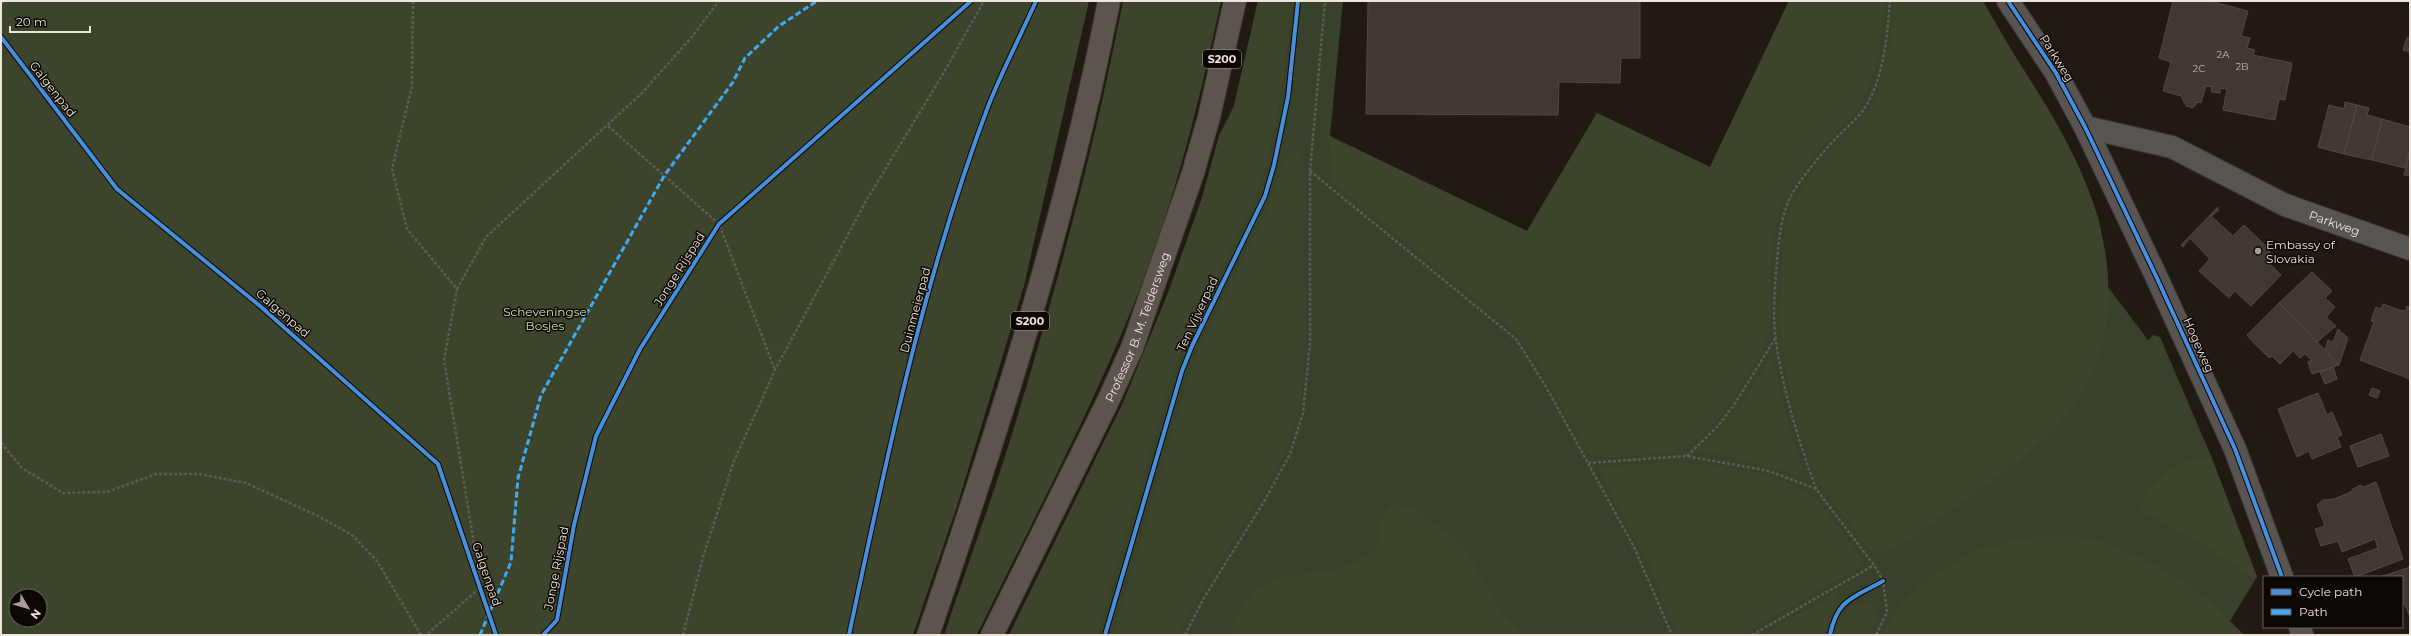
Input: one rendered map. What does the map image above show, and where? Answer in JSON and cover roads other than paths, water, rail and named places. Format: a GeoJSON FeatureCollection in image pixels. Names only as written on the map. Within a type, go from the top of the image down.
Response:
{"type":"FeatureCollection","features":[{"type":"Feature","properties":{"kind":"main road","name":"S200"},"geometry":{"type":"LineString","coordinates":[[928,635],[972,506],[1032,315],[1074,158],[1109,1]]}},
{"type":"Feature","properties":{"kind":"main road","name":"Professor B. M. Teldersweg"},"geometry":{"type":"LineString","coordinates":[[992,635],[1108,401],[1132,348],[1193,173],[1209,117],[1235,1]]}},
{"type":"Feature","properties":{"kind":"street","name":"Parkweg"},"geometry":{"type":"LineString","coordinates":[[2008,1],[2056,74],[2085,127],[2172,147],[2286,205],[2410,249]]}},
{"type":"Feature","properties":{"kind":"street","name":"Hogeweg"},"geometry":{"type":"LineString","coordinates":[[2085,127],[2156,276],[2235,449],[2282,576]]}},
{"type":"Feature","properties":{"kind":"place","name":"Embassy of Slovakia"},"geometry":{"type":"Point","coordinates":[2258,251]}},
{"type":"Feature","properties":{"kind":"park label","name":"Scheveningse Bosjes"},"geometry":{"type":"Point","coordinates":[545,318]}}]}
